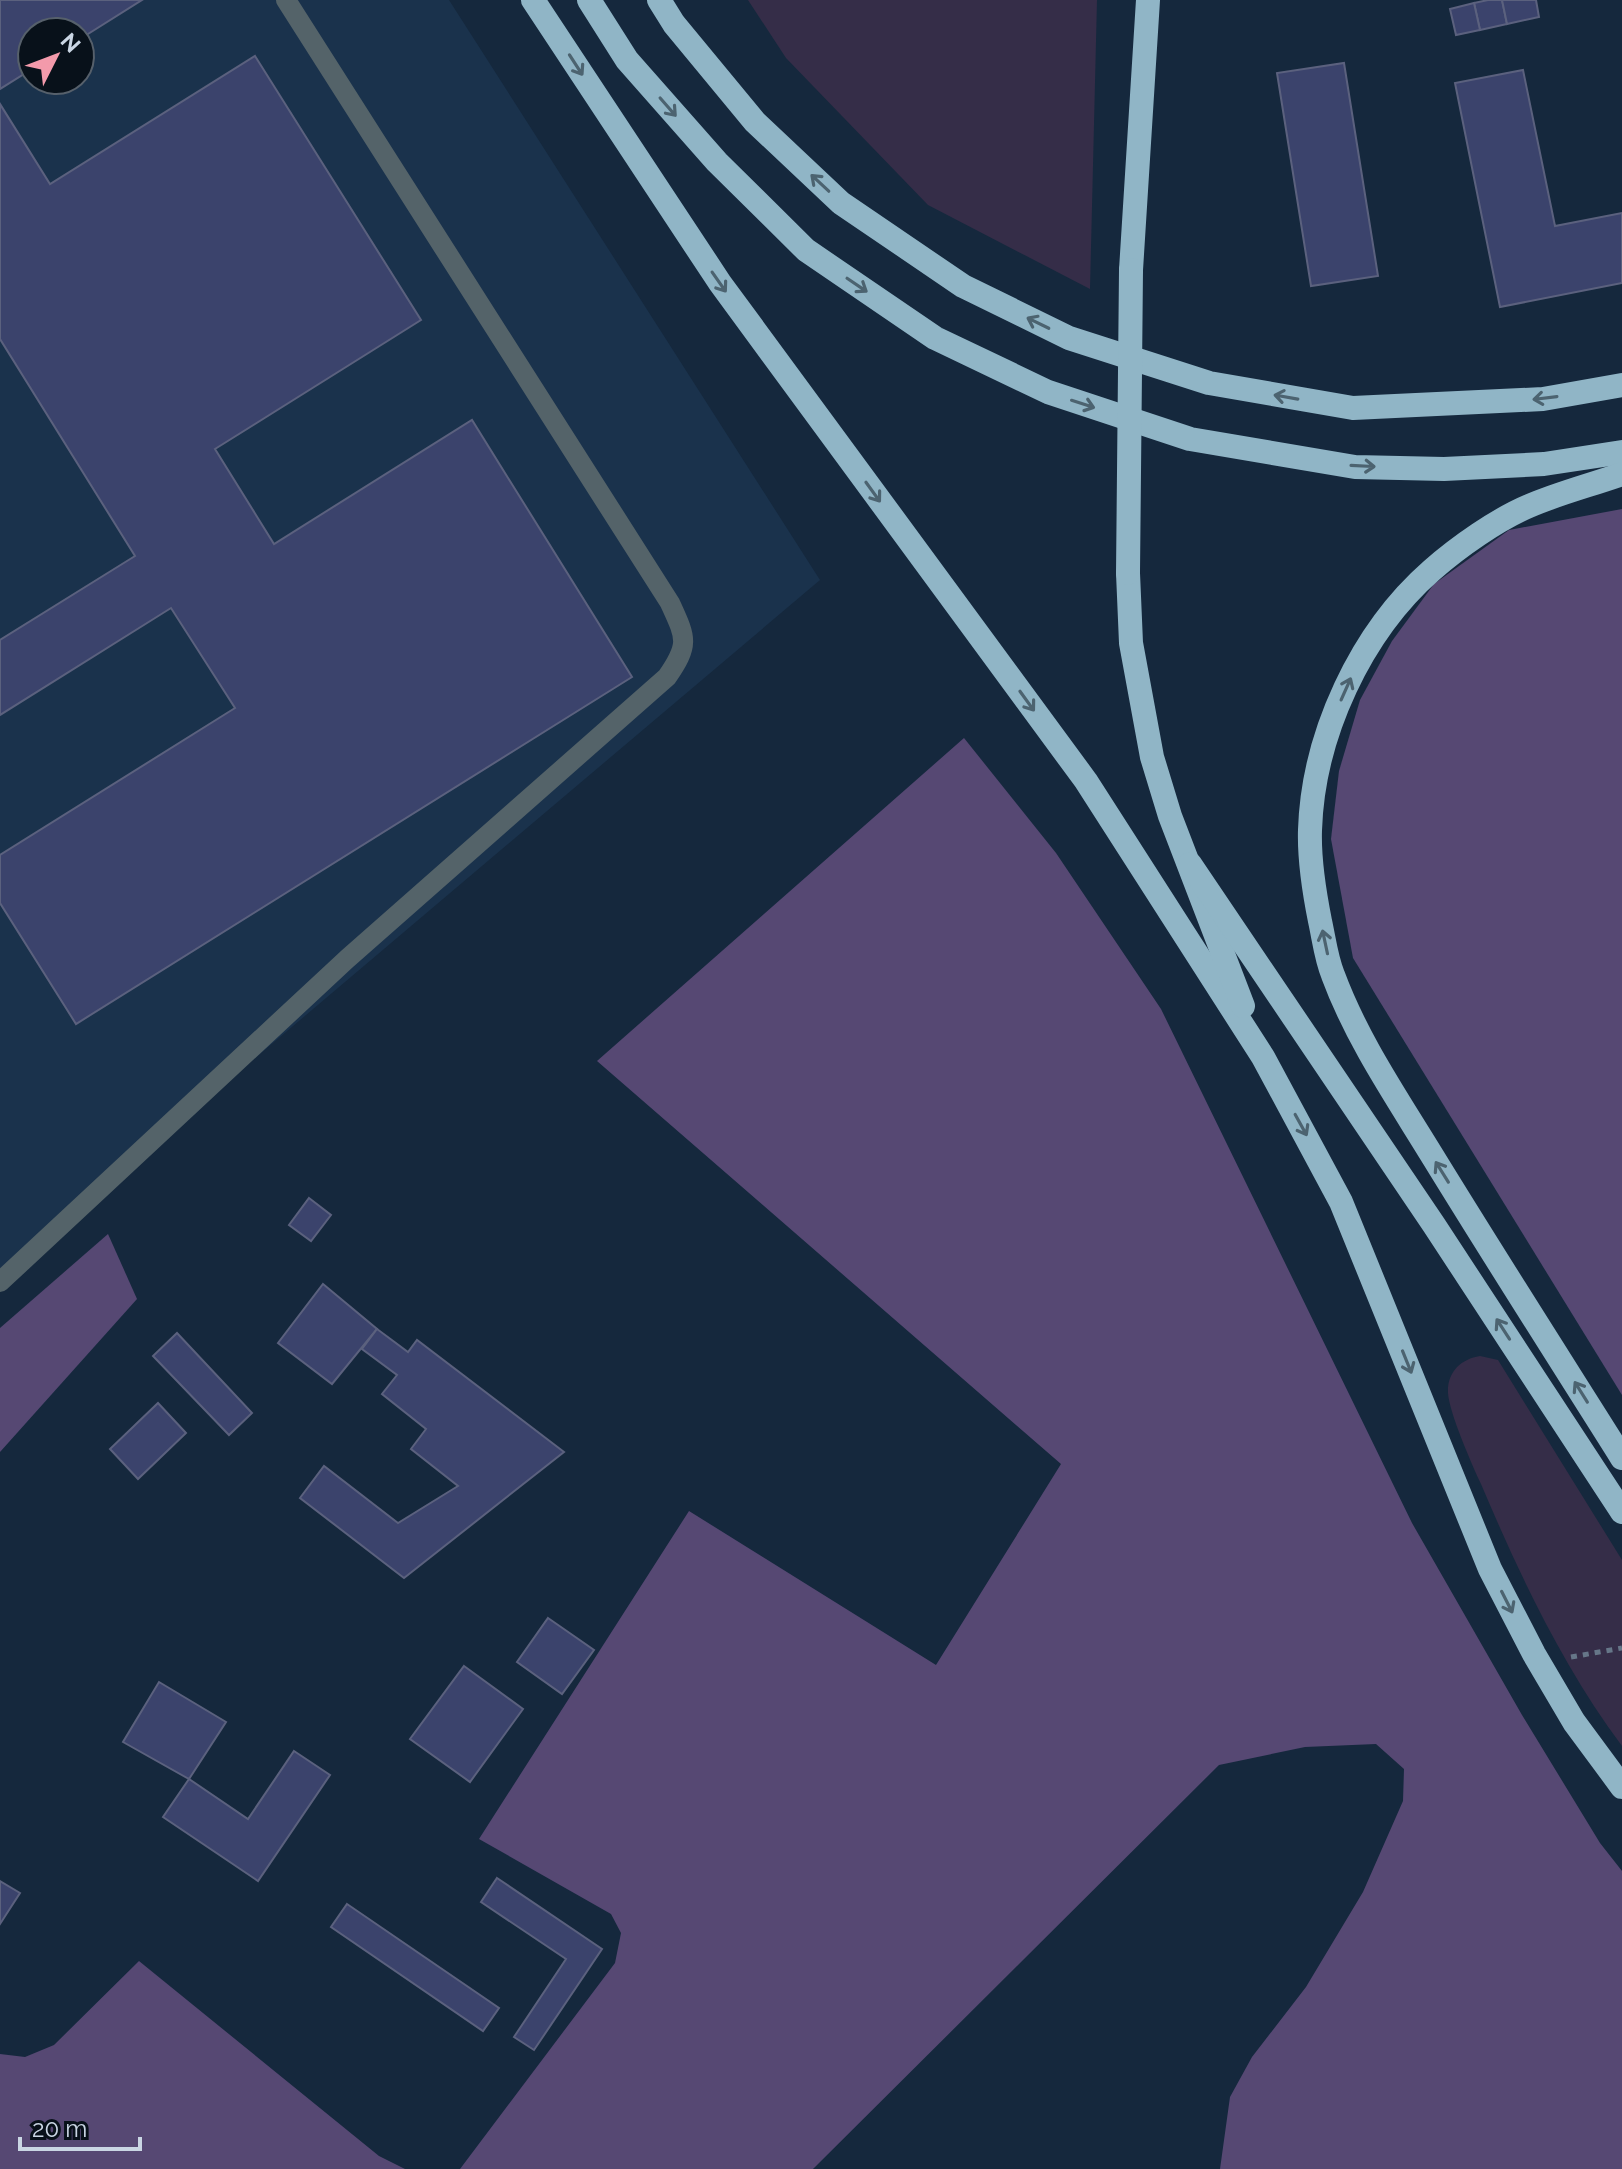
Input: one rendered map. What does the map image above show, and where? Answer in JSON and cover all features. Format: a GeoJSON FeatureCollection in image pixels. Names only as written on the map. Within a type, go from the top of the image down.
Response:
{"type":"FeatureCollection","features":[{"type":"Feature","properties":{"kind":"highway"},"geometry":{"type":"LineString","coordinates":[[533,0],[720,283],[1086,781],[1263,1057],[1341,1202],[1490,1569],[1574,1722],[1622,1787]]}},
{"type":"Feature","properties":{"kind":"highway"},"geometry":{"type":"LineString","coordinates":[[589,0],[627,60],[717,162],[806,250],[935,338],[1048,392],[1190,439],[1355,467],[1444,469],[1544,464],[1622,452]]}},
{"type":"Feature","properties":{"kind":"highway"},"geometry":{"type":"LineString","coordinates":[[659,0],[674,24],[755,122],[841,203],[963,286],[1069,338],[1209,383],[1353,408],[1543,399],[1622,385]]}},
{"type":"Feature","properties":{"kind":"highway"},"geometry":{"type":"LineString","coordinates":[[1148,0],[1131,270],[1128,573],[1131,643],[1149,743],[1170,816],[1263,1057]]}},
{"type":"Feature","properties":{"kind":"highway"},"geometry":{"type":"LineString","coordinates":[[1622,474],[1527,506],[1473,539],[1431,570],[1389,616],[1356,667],[1330,725],[1317,777],[1310,829],[1312,880],[1321,925],[1331,971],[1350,1016],[1444,1176],[1622,1458]]}},
{"type":"Feature","properties":{"kind":"highway"},"geometry":{"type":"LineString","coordinates":[[1190,864],[1434,1225],[1622,1512]]}},
{"type":"Feature","properties":{"kind":"street"},"geometry":{"type":"LineString","coordinates":[[0,1282],[347,959],[667,677],[683,655],[684,633],[670,603],[286,0]]}},
{"type":"Feature","properties":{"kind":"path"},"geometry":{"type":"LineString","coordinates":[[1534,1654],[1588,1656],[1622,1648]]}},
{"type":"Feature","properties":{"kind":"shaded area"},"geometry":{"type":"Polygon","coordinates":[[[0,0],[449,0],[820,580],[0,1274],[0,0]]]}},
{"type":"Feature","properties":{"kind":"shaded area"},"geometry":{"type":"Polygon","coordinates":[[[748,0],[1097,0],[1090,289],[928,205],[786,58],[748,0]]]}},
{"type":"Feature","properties":{"kind":"shaded area"},"geometry":{"type":"Polygon","coordinates":[[[1622,509],[1622,1395],[1353,958],[1331,839],[1339,771],[1360,700],[1392,641],[1434,584],[1509,530],[1622,509]]]}},
{"type":"Feature","properties":{"kind":"shaded area"},"geometry":{"type":"Polygon","coordinates":[[[964,738],[1056,853],[1161,1009],[1412,1523],[1522,1715],[1600,1843],[1622,1871],[1622,2169],[1220,2169],[1230,2097],[1252,2057],[1306,1987],[1363,1892],[1403,1801],[1404,1769],[1376,1744],[1305,1747],[1219,1765],[813,2169],[460,2169],[615,1963],[621,1933],[611,1914],[479,1839],[689,1511],[936,1665],[1061,1464],[597,1061],[964,738]]]}},
{"type":"Feature","properties":{"kind":"shaded area"},"geometry":{"type":"Polygon","coordinates":[[[108,1234],[137,1299],[0,1452],[0,1328],[108,1234]]]}},
{"type":"Feature","properties":{"kind":"shaded area"},"geometry":{"type":"Polygon","coordinates":[[[1480,1356],[1498,1360],[1622,1560],[1622,1746],[1580,1684],[1544,1619],[1511,1552],[1457,1425],[1449,1402],[1450,1379],[1461,1363],[1480,1356]]]}},
{"type":"Feature","properties":{"kind":"shaded area"},"geometry":{"type":"Polygon","coordinates":[[[139,1961],[379,2156],[405,2169],[0,2169],[0,2054],[25,2057],[54,2045],[139,1961]]]}},
{"type":"Feature","properties":{"kind":"building"},"geometry":{"type":"Polygon","coordinates":[[[0,0],[142,0],[96,29],[96,16],[16,16],[16,79],[0,89],[0,0]]]}},
{"type":"Feature","properties":{"kind":"building"},"geometry":{"type":"Polygon","coordinates":[[[1502,0],[1507,24],[1480,30],[1474,3],[1502,0]]]}},
{"type":"Feature","properties":{"kind":"building"},"geometry":{"type":"Polygon","coordinates":[[[1502,0],[1536,0],[1539,17],[1507,24],[1502,0]]]}},
{"type":"Feature","properties":{"kind":"building"},"geometry":{"type":"Polygon","coordinates":[[[1474,3],[1480,30],[1456,35],[1450,9],[1474,3]]]}},
{"type":"Feature","properties":{"kind":"building"},"geometry":{"type":"Polygon","coordinates":[[[255,56],[421,320],[215,449],[274,544],[472,420],[632,677],[76,1024],[0,903],[0,855],[235,708],[171,608],[0,715],[0,640],[135,556],[0,339],[0,104],[50,184],[255,56]]]}},
{"type":"Feature","properties":{"kind":"building"},"geometry":{"type":"Polygon","coordinates":[[[1344,63],[1378,276],[1311,286],[1277,73],[1344,63]]]}},
{"type":"Feature","properties":{"kind":"building"},"geometry":{"type":"Polygon","coordinates":[[[1523,70],[1555,226],[1622,213],[1622,283],[1500,307],[1455,83],[1523,70]]]}},
{"type":"Feature","properties":{"kind":"building"},"geometry":{"type":"Polygon","coordinates":[[[309,1198],[331,1215],[311,1241],[289,1225],[309,1198]]]}},
{"type":"Feature","properties":{"kind":"building"},"geometry":{"type":"Polygon","coordinates":[[[323,1284],[377,1329],[332,1384],[278,1343],[323,1284]]]}},
{"type":"Feature","properties":{"kind":"building"},"geometry":{"type":"Polygon","coordinates":[[[377,1329],[408,1352],[417,1340],[564,1452],[404,1578],[300,1498],[324,1466],[398,1523],[458,1486],[411,1449],[426,1429],[382,1394],[397,1375],[362,1349],[377,1329]]]}},
{"type":"Feature","properties":{"kind":"building"},"geometry":{"type":"Polygon","coordinates":[[[177,1333],[252,1413],[229,1435],[153,1356],[177,1333]]]}},
{"type":"Feature","properties":{"kind":"building"},"geometry":{"type":"Polygon","coordinates":[[[158,1403],[186,1433],[138,1479],[110,1449],[158,1403]]]}},
{"type":"Feature","properties":{"kind":"building"},"geometry":{"type":"Polygon","coordinates":[[[548,1618],[594,1650],[562,1694],[517,1662],[548,1618]]]}},
{"type":"Feature","properties":{"kind":"building"},"geometry":{"type":"Polygon","coordinates":[[[464,1666],[523,1709],[470,1782],[410,1739],[464,1666]]]}},
{"type":"Feature","properties":{"kind":"building"},"geometry":{"type":"Polygon","coordinates":[[[159,1682],[226,1722],[189,1779],[123,1742],[159,1682]]]}},
{"type":"Feature","properties":{"kind":"building"},"geometry":{"type":"Polygon","coordinates":[[[294,1751],[330,1775],[258,1881],[163,1817],[189,1779],[248,1819],[294,1751]]]}},
{"type":"Feature","properties":{"kind":"building"},"geometry":{"type":"Polygon","coordinates":[[[497,1878],[602,1949],[534,2050],[514,2037],[566,1959],[481,1902],[497,1878]]]}},
{"type":"Feature","properties":{"kind":"building"},"geometry":{"type":"Polygon","coordinates":[[[0,1881],[20,1893],[0,1924],[0,1881]]]}},
{"type":"Feature","properties":{"kind":"building"},"geometry":{"type":"Polygon","coordinates":[[[347,1904],[499,2008],[483,2031],[331,1927],[347,1904]]]}}]}
